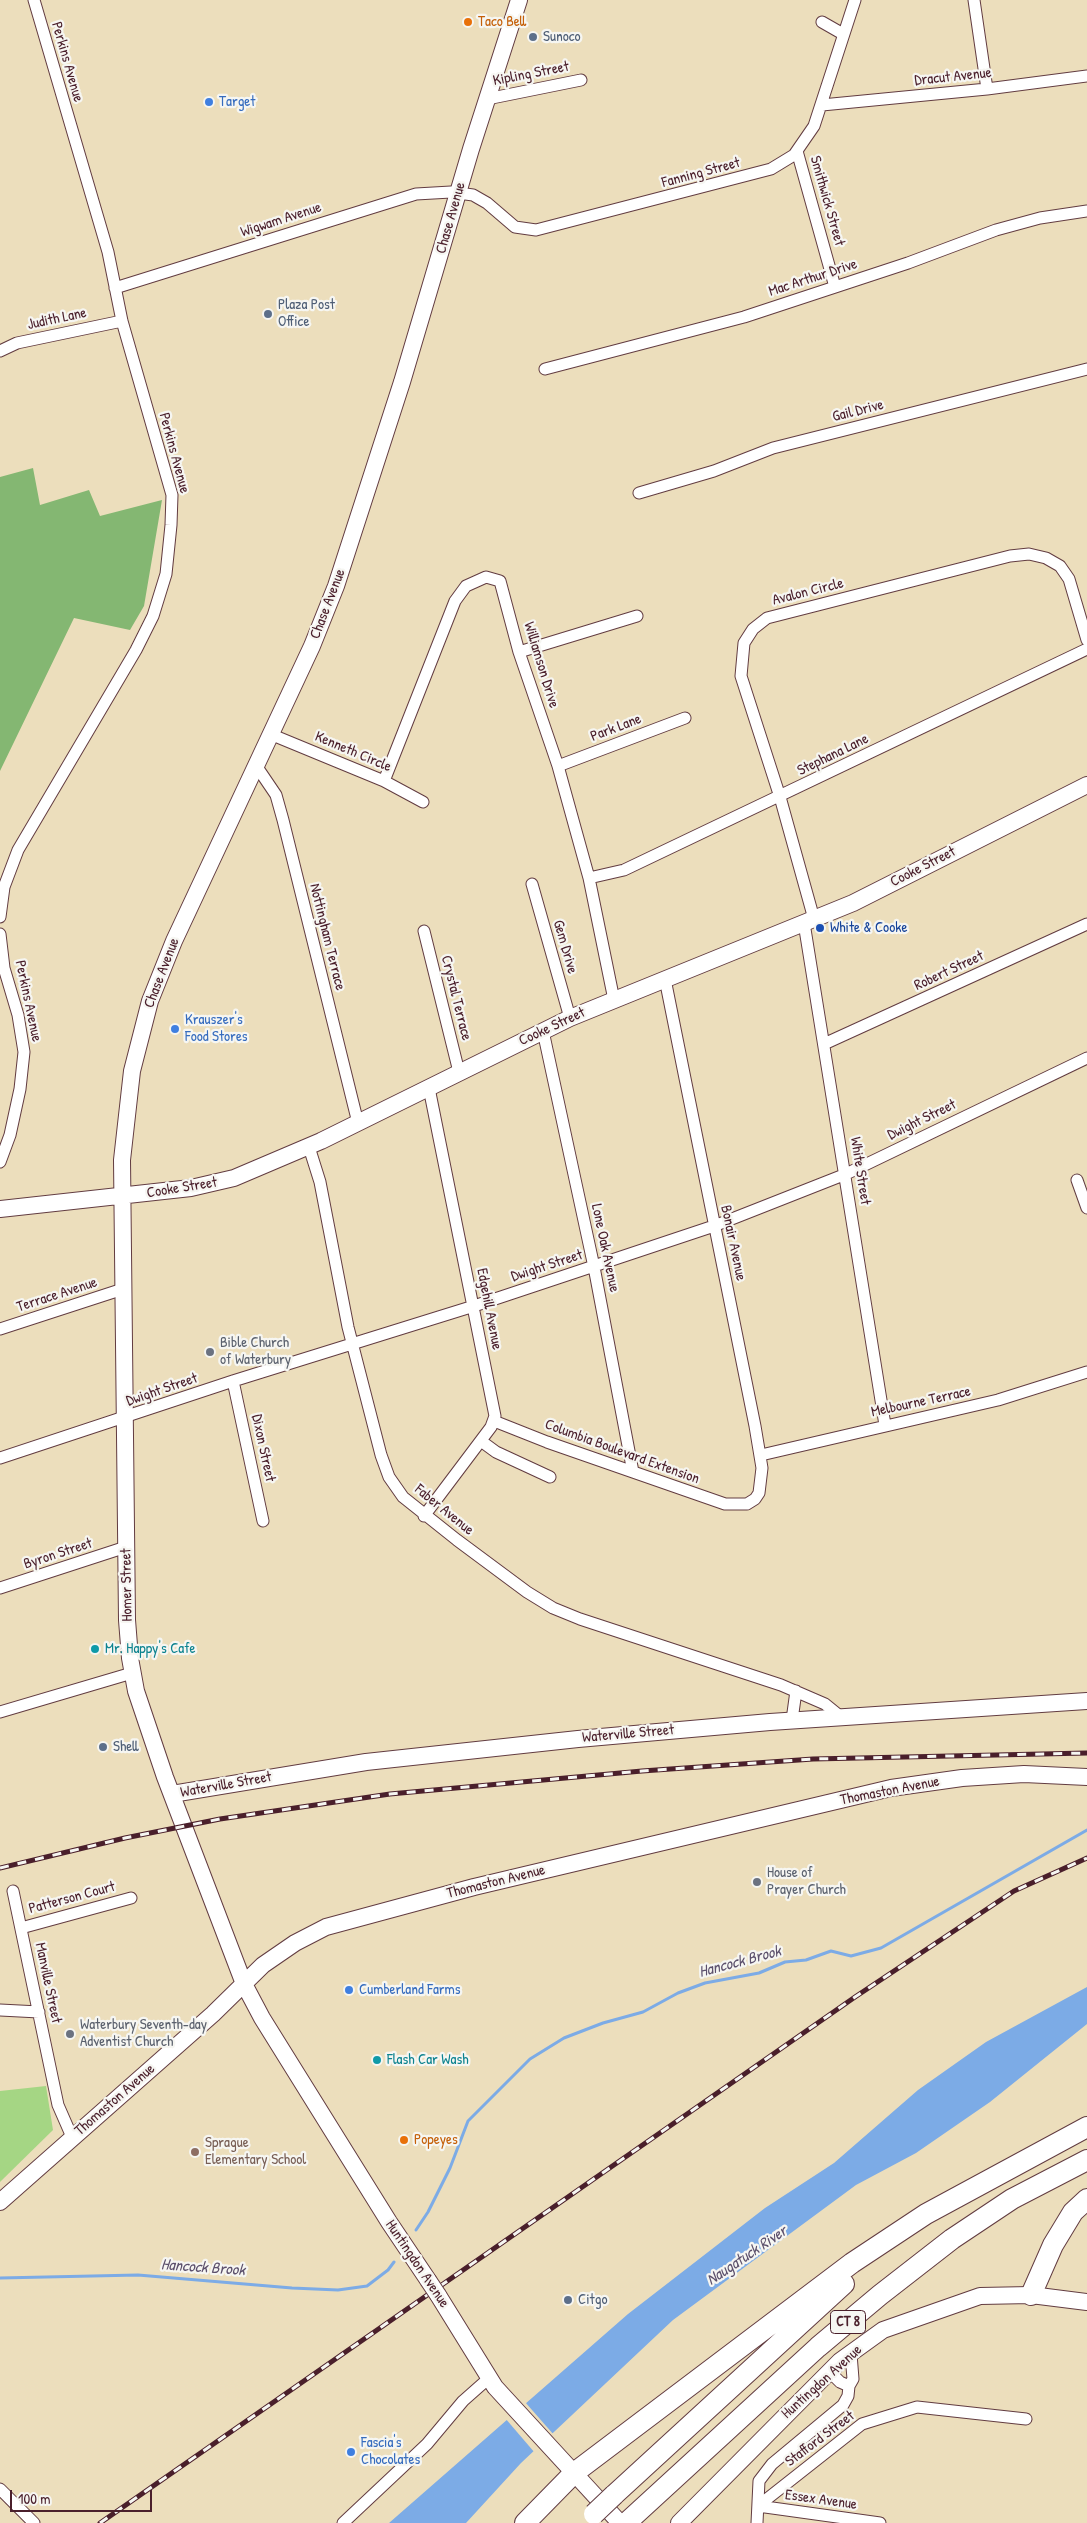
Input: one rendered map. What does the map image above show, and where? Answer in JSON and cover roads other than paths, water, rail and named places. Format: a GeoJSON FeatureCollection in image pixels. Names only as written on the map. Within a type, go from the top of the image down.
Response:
{"type":"FeatureCollection","features":[{"type":"Feature","properties":{"kind":"highway","name":"CT 8"},"geometry":{"type":"LineString","coordinates":[[590,2518],[857,2272],[929,2220],[996,2176],[1087,2127]]}},
{"type":"Feature","properties":{"kind":"highway","name":"CT 8"},"geometry":{"type":"LineString","coordinates":[[627,2521],[818,2347],[880,2295],[952,2239],[1012,2199],[1087,2160]]}},
{"type":"Feature","properties":{"kind":"highway"},"geometry":{"type":"LineString","coordinates":[[525,2523],[574,2473],[852,2263],[926,2214],[996,2176]]}},
{"type":"Feature","properties":{"kind":"highway"},"geometry":{"type":"LineString","coordinates":[[1031,2295],[1053,2245],[1073,2212],[1087,2199]]}},
{"type":"Feature","properties":{"kind":"main road","name":"Chase Avenue"},"geometry":{"type":"LineString","coordinates":[[122,1196],[123,1153],[129,1090],[145,1019],[170,949],[255,764],[312,646],[336,586],[404,374],[458,192],[519,0]]}},
{"type":"Feature","properties":{"kind":"main road","name":"Cooke Street"},"geometry":{"type":"LineString","coordinates":[[0,1209],[122,1196],[224,1182],[309,1147],[570,1018],[809,921],[880,890],[1087,785]]}},
{"type":"Feature","properties":{"kind":"main road","name":"Homer Street"},"geometry":{"type":"LineString","coordinates":[[122,1196],[126,1547],[128,1630],[132,1673],[144,1718],[244,1984]]}},
{"type":"Feature","properties":{"kind":"main road","name":"Waterville Street"},"geometry":{"type":"LineString","coordinates":[[172,1794],[394,1759],[578,1739],[792,1720],[1087,1701]]}},
{"type":"Feature","properties":{"kind":"main road","name":"Thomaston Avenue"},"geometry":{"type":"LineString","coordinates":[[0,2202],[214,2014],[244,1984],[280,1953],[326,1927],[483,1885],[904,1785],[1024,1774],[1087,1777]]}},
{"type":"Feature","properties":{"kind":"main road","name":"Huntingdon Avenue"},"geometry":{"type":"LineString","coordinates":[[244,1984],[262,2018],[489,2378],[554,2453],[627,2521]]}},
{"type":"Feature","properties":{"kind":"main road","name":"Huntingdon Avenue"},"geometry":{"type":"LineString","coordinates":[[679,2523],[830,2372],[883,2330],[980,2296],[1031,2295],[1087,2302]]}},
{"type":"Feature","properties":{"kind":"street","name":"Perkins Avenue"},"geometry":{"type":"LineString","coordinates":[[0,917],[4,887],[18,850],[136,650],[153,616],[166,574],[172,495],[122,321],[108,252],[34,0]]}},
{"type":"Feature","properties":{"kind":"street","name":"Fanning Street"},"geometry":{"type":"LineString","coordinates":[[458,192],[483,201],[515,227],[536,230],[771,169],[786,162],[797,151],[814,126],[855,0]]}},
{"type":"Feature","properties":{"kind":"street"},"geometry":{"type":"LineString","coordinates":[[974,0],[987,89]]}},
{"type":"Feature","properties":{"kind":"street"},"geometry":{"type":"LineString","coordinates":[[822,22],[843,34]]}},
{"type":"Feature","properties":{"kind":"street","name":"Dracut Avenue"},"geometry":{"type":"LineString","coordinates":[[822,105],[987,89],[1087,76]]}},
{"type":"Feature","properties":{"kind":"street","name":"Kipling Street"},"geometry":{"type":"LineString","coordinates":[[487,99],[581,80]]}},
{"type":"Feature","properties":{"kind":"street","name":"Smithwick Street"},"geometry":{"type":"LineString","coordinates":[[797,151],[836,287]]}},
{"type":"Feature","properties":{"kind":"street","name":"Wigwam Avenue"},"geometry":{"type":"LineString","coordinates":[[115,288],[403,197],[429,193],[458,192]]}},
{"type":"Feature","properties":{"kind":"street","name":"Mac Arthur Drive"},"geometry":{"type":"LineString","coordinates":[[545,369],[744,317],[836,287],[996,230],[1040,218],[1087,211]]}},
{"type":"Feature","properties":{"kind":"street","name":"Judith Lane"},"geometry":{"type":"LineString","coordinates":[[0,351],[17,343],[122,321]]}},
{"type":"Feature","properties":{"kind":"street","name":"Gail Drive"},"geometry":{"type":"LineString","coordinates":[[639,493],[714,471],[773,448],[1087,369]]}},
{"type":"Feature","properties":{"kind":"street","name":"Avalon Circle"},"geometry":{"type":"LineString","coordinates":[[809,921],[780,797],[742,676],[744,643],[753,629],[767,618],[1010,556],[1028,554],[1046,558],[1060,566],[1069,580],[1087,640]]}},
{"type":"Feature","properties":{"kind":"street","name":"Williamson Drive"},"geometry":{"type":"LineString","coordinates":[[384,781],[455,601],[466,586],[486,577],[500,581],[519,652],[558,766],[589,878],[614,1000]]}},
{"type":"Feature","properties":{"kind":"street"},"geometry":{"type":"LineString","coordinates":[[519,652],[637,616]]}},
{"type":"Feature","properties":{"kind":"street","name":"Stephana Lane"},"geometry":{"type":"LineString","coordinates":[[589,878],[624,870],[780,797],[1087,648]]}},
{"type":"Feature","properties":{"kind":"street","name":"Park Lane"},"geometry":{"type":"LineString","coordinates":[[558,766],[684,718]]}},
{"type":"Feature","properties":{"kind":"street","name":"Kenneth Circle"},"geometry":{"type":"LineString","coordinates":[[270,734],[384,781],[423,802]]}},
{"type":"Feature","properties":{"kind":"street","name":"Nottingham Terrace"},"geometry":{"type":"LineString","coordinates":[[255,764],[276,795],[358,1123]]}},
{"type":"Feature","properties":{"kind":"street","name":"Gem Drive"},"geometry":{"type":"LineString","coordinates":[[532,884],[570,1018]]}},
{"type":"Feature","properties":{"kind":"street","name":"White Street"},"geometry":{"type":"LineString","coordinates":[[809,921],[824,1044],[885,1425]]}},
{"type":"Feature","properties":{"kind":"street","name":"Robert Street"},"geometry":{"type":"LineString","coordinates":[[824,1044],[1087,924]]}},
{"type":"Feature","properties":{"kind":"street","name":"Crystal Terrace"},"geometry":{"type":"LineString","coordinates":[[424,930],[459,1072]]}},
{"type":"Feature","properties":{"kind":"street","name":"Perkins Avenue"},"geometry":{"type":"LineString","coordinates":[[0,934],[4,968],[18,1015],[24,1052],[20,1089],[10,1134],[0,1162]]}},
{"type":"Feature","properties":{"kind":"street","name":"Bonair Avenue"},"geometry":{"type":"LineString","coordinates":[[665,979],[761,1456],[763,1473],[759,1493],[753,1501],[742,1505]]}},
{"type":"Feature","properties":{"kind":"street","name":"Lone Oak Avenue"},"geometry":{"type":"LineString","coordinates":[[543,1031],[594,1267],[633,1472]]}},
{"type":"Feature","properties":{"kind":"street","name":"Dwight Street"},"geometry":{"type":"LineString","coordinates":[[0,1458],[234,1381],[474,1306],[714,1226],[846,1174],[1087,1058]]}},
{"type":"Feature","properties":{"kind":"street","name":"Edgehill Avenue"},"geometry":{"type":"LineString","coordinates":[[429,1088],[474,1306],[494,1421]]}},
{"type":"Feature","properties":{"kind":"street","name":"Faber Avenue"},"geometry":{"type":"LineString","coordinates":[[309,1147],[320,1182],[352,1344],[385,1468],[399,1492],[424,1516],[527,1592],[553,1608],[796,1691],[826,1704],[841,1717]]}},
{"type":"Feature","properties":{"kind":"street"},"geometry":{"type":"LineString","coordinates":[[1076,1180],[1087,1208]]}},
{"type":"Feature","properties":{"kind":"street","name":"Terrace Avenue"},"geometry":{"type":"LineString","coordinates":[[0,1329],[123,1289]]}},
{"type":"Feature","properties":{"kind":"street","name":"Melbourne Terrace"},"geometry":{"type":"LineString","coordinates":[[761,1456],[885,1425],[998,1400],[1087,1372]]}},
{"type":"Feature","properties":{"kind":"street","name":"Dixon Street"},"geometry":{"type":"LineString","coordinates":[[234,1381],[263,1521]]}},
{"type":"Feature","properties":{"kind":"street"},"geometry":{"type":"LineString","coordinates":[[424,1516],[494,1421]]}},
{"type":"Feature","properties":{"kind":"street","name":"Columbia Boulevard Extension"},"geometry":{"type":"LineString","coordinates":[[494,1421],[725,1504],[742,1505]]}},
{"type":"Feature","properties":{"kind":"street"},"geometry":{"type":"LineString","coordinates":[[481,1441],[496,1452],[550,1478]]}},
{"type":"Feature","properties":{"kind":"street","name":"Byron Street"},"geometry":{"type":"LineString","coordinates":[[0,1588],[126,1547]]}},
{"type":"Feature","properties":{"kind":"street"},"geometry":{"type":"LineString","coordinates":[[0,1712],[132,1673]]}},
{"type":"Feature","properties":{"kind":"street"},"geometry":{"type":"LineString","coordinates":[[792,1720],[796,1691]]}},
{"type":"Feature","properties":{"kind":"street","name":"Manville Street"},"geometry":{"type":"LineString","coordinates":[[13,1891],[58,2105],[72,2137]]}},
{"type":"Feature","properties":{"kind":"street","name":"Patterson Court"},"geometry":{"type":"LineString","coordinates":[[21,1928],[131,1898]]}},
{"type":"Feature","properties":{"kind":"street"},"geometry":{"type":"LineString","coordinates":[[0,2010],[39,2012]]}},
{"type":"Feature","properties":{"kind":"street"},"geometry":{"type":"LineString","coordinates":[[757,2523],[759,2481],[772,2464],[843,2405],[853,2379],[851,2354]]}},
{"type":"Feature","properties":{"kind":"street"},"geometry":{"type":"LineString","coordinates":[[830,2372],[840,2382],[849,2386]]}},
{"type":"Feature","properties":{"kind":"street"},"geometry":{"type":"LineString","coordinates":[[343,2523],[427,2444],[463,2401],[489,2378]]}},
{"type":"Feature","properties":{"kind":"street","name":"Stafford Street"},"geometry":{"type":"LineString","coordinates":[[758,2506],[862,2424],[918,2407],[1026,2420]]}},
{"type":"Feature","properties":{"kind":"street"},"geometry":{"type":"LineString","coordinates":[[0,2489],[34,2523]]}},
{"type":"Feature","properties":{"kind":"street","name":"Essex Avenue"},"geometry":{"type":"LineString","coordinates":[[758,2506],[880,2523]]}},
{"type":"Feature","properties":{"kind":"water","name":"Naugatuck River"},"geometry":{"type":"Polygon","coordinates":[[[1087,1987],[1087,2024],[990,2102],[916,2153],[856,2185],[673,2320],[521,2463],[466,2523],[389,2523],[628,2314],[765,2208],[834,2163],[918,2090],[986,2042],[1087,1987]]]}},
{"type":"Feature","properties":{"kind":"waterway","name":"Hancock Brook"},"geometry":{"type":"LineString","coordinates":[[416,2230],[428,2212],[450,2168],[468,2121],[530,2059],[564,2038],[603,2023],[643,2012],[678,1993],[705,1983],[759,1973],[785,1962],[806,1960],[831,1951],[851,1956],[881,1948],[1087,1830]]}},
{"type":"Feature","properties":{"kind":"waterway","name":"Hancock Brook"},"geometry":{"type":"LineString","coordinates":[[0,2278],[138,2275],[338,2290],[367,2286],[388,2270],[394,2262]]}},
{"type":"Feature","properties":{"kind":"railway"},"geometry":{"type":"LineString","coordinates":[[0,1868],[125,1838],[220,1819],[390,1794],[642,1771],[813,1759],[1087,1753]]}},
{"type":"Feature","properties":{"kind":"railway"},"geometry":{"type":"LineString","coordinates":[[100,2523],[855,1997],[1014,1891],[1087,1858]]}},
{"type":"Feature","properties":{"kind":"place","name":"Taco Bell"},"geometry":{"type":"Point","coordinates":[468,22]}},
{"type":"Feature","properties":{"kind":"place","name":"Sunoco"},"geometry":{"type":"Point","coordinates":[533,37]}},
{"type":"Feature","properties":{"kind":"place","name":"Target"},"geometry":{"type":"Point","coordinates":[209,102]}},
{"type":"Feature","properties":{"kind":"place","name":"Plaza Post Office"},"geometry":{"type":"Point","coordinates":[268,314]}},
{"type":"Feature","properties":{"kind":"place","name":"White & Cooke"},"geometry":{"type":"Point","coordinates":[820,928]}},
{"type":"Feature","properties":{"kind":"place","name":"Krauszer's Food Stores"},"geometry":{"type":"Point","coordinates":[175,1029]}},
{"type":"Feature","properties":{"kind":"place","name":"Bible Church of Waterbury"},"geometry":{"type":"Point","coordinates":[210,1352]}},
{"type":"Feature","properties":{"kind":"place","name":"Mr. Happy's Cafe"},"geometry":{"type":"Point","coordinates":[95,1649]}},
{"type":"Feature","properties":{"kind":"place","name":"Shell"},"geometry":{"type":"Point","coordinates":[103,1747]}},
{"type":"Feature","properties":{"kind":"place","name":"House of Prayer Church"},"geometry":{"type":"Point","coordinates":[757,1882]}},
{"type":"Feature","properties":{"kind":"place","name":"Cumberland Farms"},"geometry":{"type":"Point","coordinates":[349,1990]}},
{"type":"Feature","properties":{"kind":"place","name":"Waterbury Seventh-day Adventist Church"},"geometry":{"type":"Point","coordinates":[70,2034]}},
{"type":"Feature","properties":{"kind":"place","name":"Flash Car Wash"},"geometry":{"type":"Point","coordinates":[377,2060]}},
{"type":"Feature","properties":{"kind":"place","name":"Popeyes"},"geometry":{"type":"Point","coordinates":[404,2140]}},
{"type":"Feature","properties":{"kind":"place","name":"Sprague Elementary School"},"geometry":{"type":"Point","coordinates":[195,2152]}},
{"type":"Feature","properties":{"kind":"place","name":"Citgo"},"geometry":{"type":"Point","coordinates":[568,2300]}},
{"type":"Feature","properties":{"kind":"place","name":"Fascia's Chocolates"},"geometry":{"type":"Point","coordinates":[351,2452]}}]}
